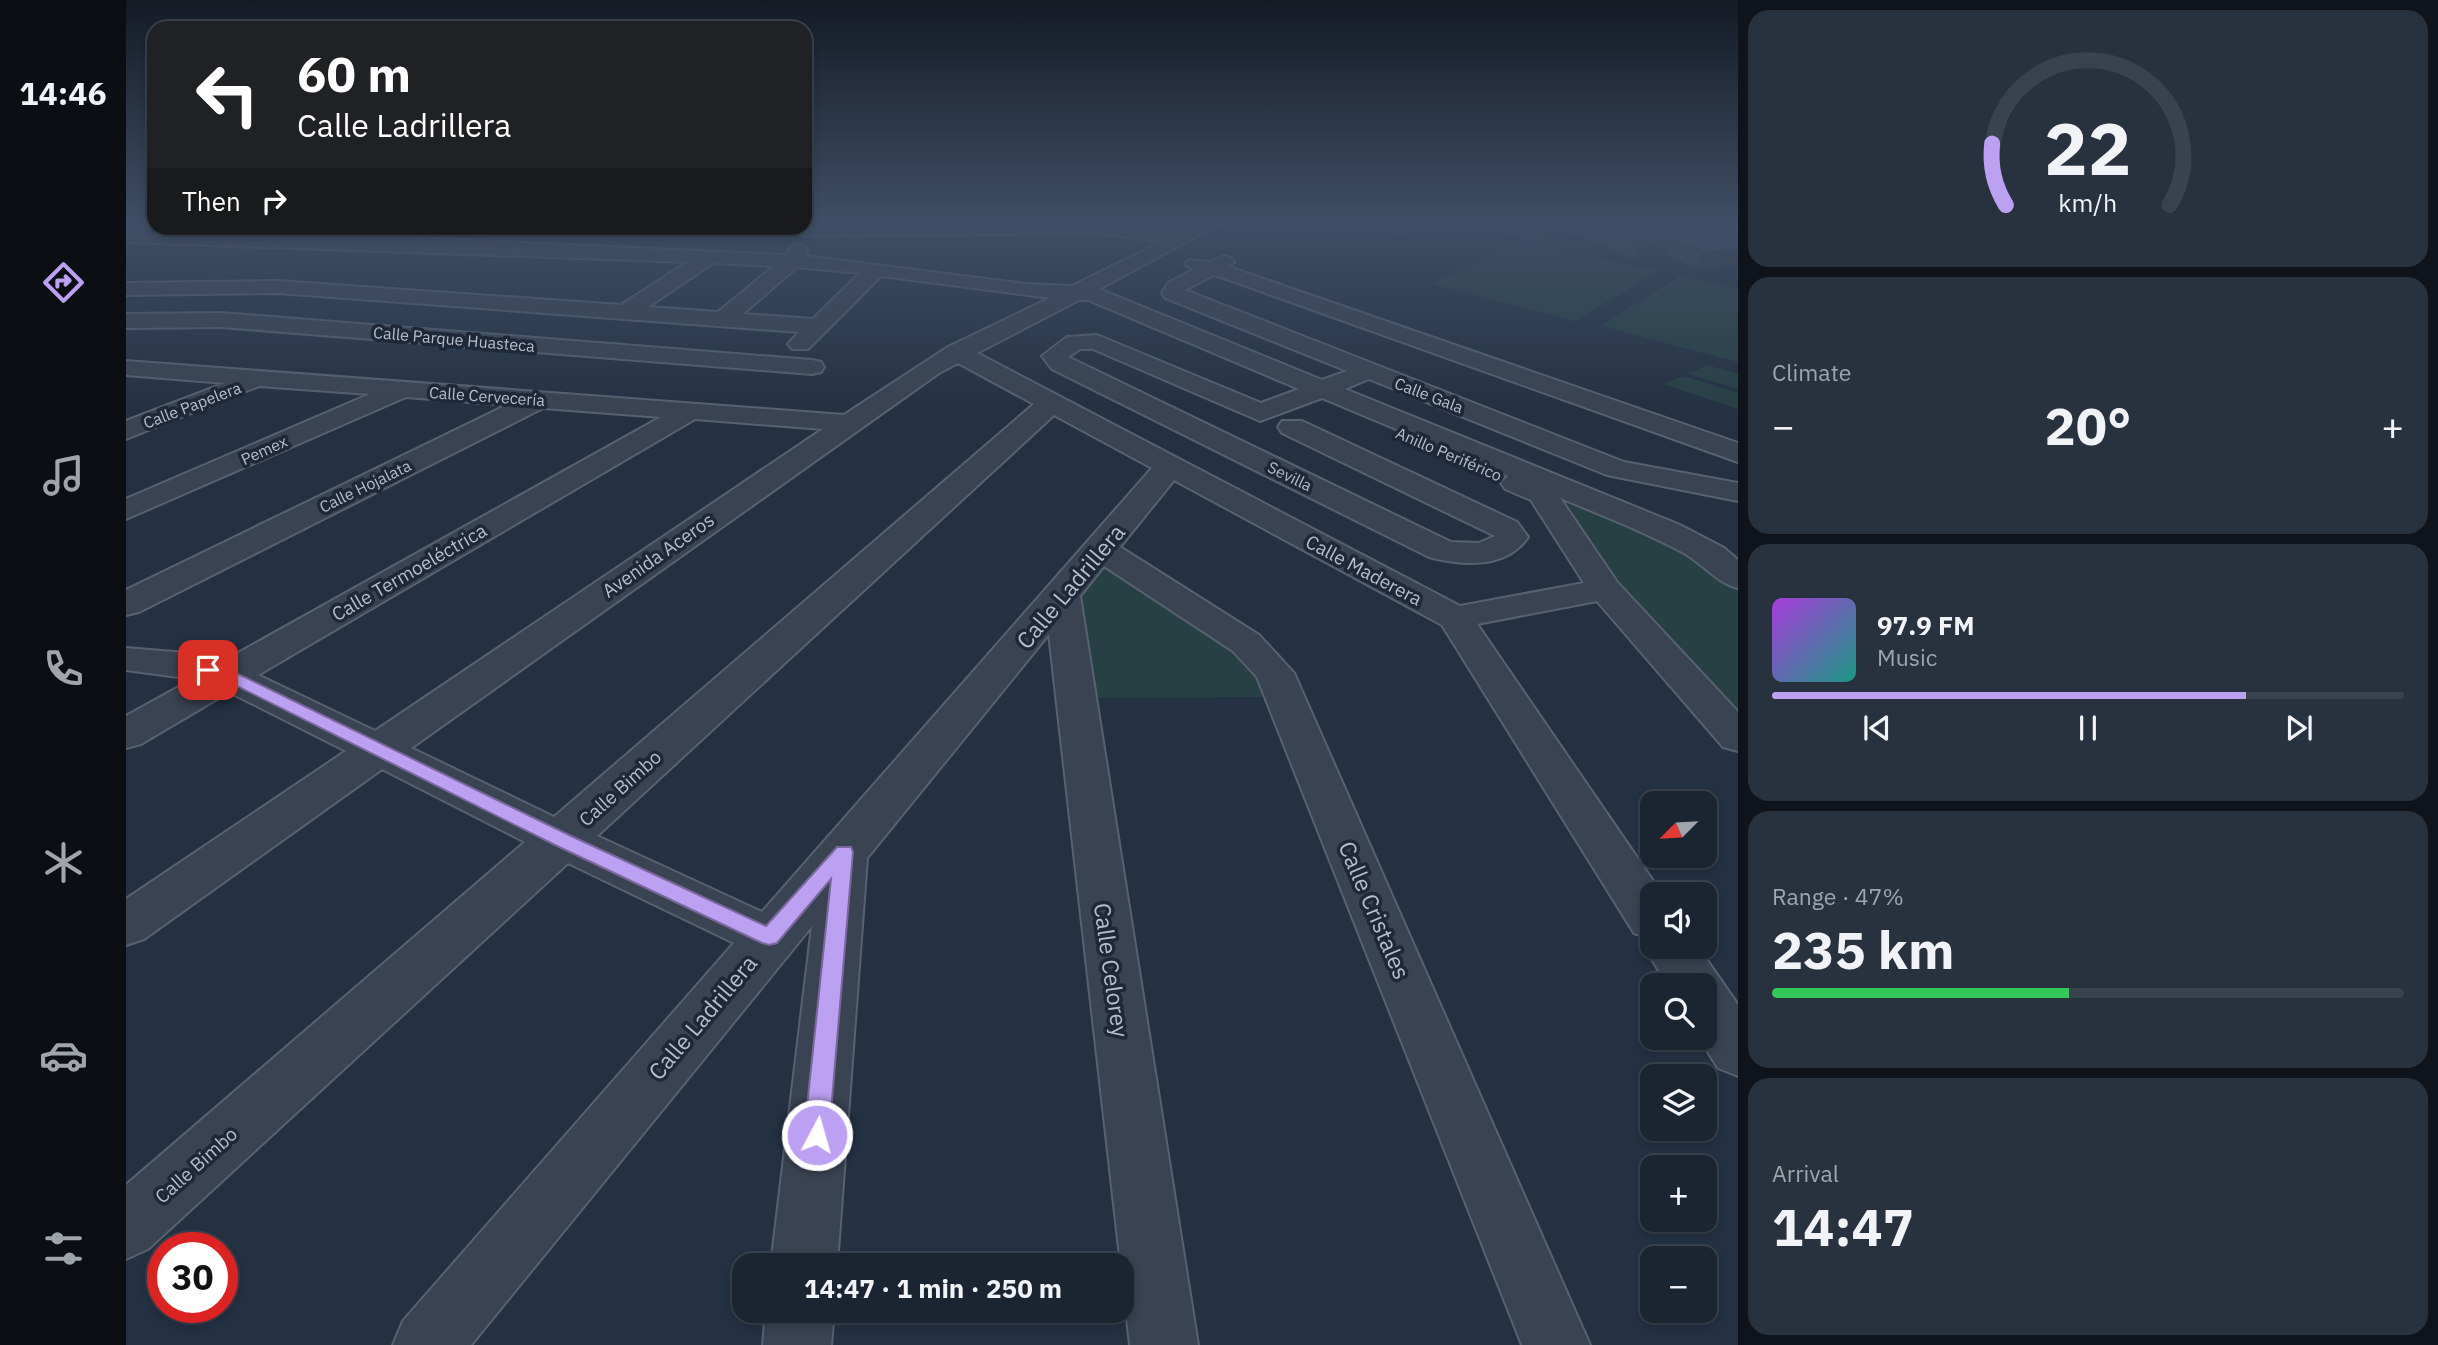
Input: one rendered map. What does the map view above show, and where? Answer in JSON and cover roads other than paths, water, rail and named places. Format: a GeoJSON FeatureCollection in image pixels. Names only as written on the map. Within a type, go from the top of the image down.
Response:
{"type":"FeatureCollection","features":[{"type":"Feature","properties":{"kind":"street"},"geometry":{"type":"LineString","coordinates":[[130,370],[282,285]]}},
{"type":"Feature","properties":{"kind":"street"},"geometry":{"type":"LineString","coordinates":[[624,313],[667,285]]}},
{"type":"Feature","properties":{"kind":"street"},"geometry":{"type":"LineString","coordinates":[[723,319],[764,285]]}},
{"type":"Feature","properties":{"kind":"street"},"geometry":{"type":"LineString","coordinates":[[782,363],[852,285]]}},
{"type":"Feature","properties":{"kind":"street","name":"Anillo Periférico"},"geometry":{"type":"LineString","coordinates":[[998,285],[1065,293],[1142,319],[1551,491],[1694,544],[1737,577]]}},
{"type":"Feature","properties":{"kind":"street","name":"Avenida Aceros"},"geometry":{"type":"LineString","coordinates":[[126,925],[848,423],[956,352],[1065,293],[1086,285]]}},
{"type":"Feature","properties":{"kind":"street","name":"Calle Gala"},"geometry":{"type":"LineString","coordinates":[[1179,285],[1173,293],[1617,469],[1738,492]]}},
{"type":"Feature","properties":{"kind":"street"},"geometry":{"type":"LineString","coordinates":[[1271,285],[1738,453]]}},
{"type":"Feature","properties":{"kind":"street"},"geometry":{"type":"LineString","coordinates":[[126,289],[278,287],[817,326]]}},
{"type":"Feature","properties":{"kind":"street"},"geometry":{"type":"LineString","coordinates":[[537,306],[564,289]]}},
{"type":"Feature","properties":{"kind":"street","name":"Calle Parque Huasteca"},"geometry":{"type":"LineString","coordinates":[[126,321],[221,320],[812,367]]}},
{"type":"Feature","properties":{"kind":"street"},"geometry":{"type":"LineString","coordinates":[[1332,357],[1403,334]]}},
{"type":"Feature","properties":{"kind":"street","name":"Sevilla"},"geometry":{"type":"LineString","coordinates":[[1075,342],[1097,342],[1260,413],[1332,398],[1292,427],[1500,525],[1512,537],[1508,543],[1466,554],[1441,550],[1061,364],[1054,356],[1075,342]]}},
{"type":"Feature","properties":{"kind":"street","name":"Calle Hojalata"},"geometry":{"type":"LineString","coordinates":[[126,604],[540,400],[591,349]]}},
{"type":"Feature","properties":{"kind":"street","name":"Calle Maderera"},"geometry":{"type":"LineString","coordinates":[[956,352],[1455,618],[1640,901]]}},
{"type":"Feature","properties":{"kind":"street","name":"Calle Cervecería"},"geometry":{"type":"LineString","coordinates":[[130,370],[848,423]]}},
{"type":"Feature","properties":{"kind":"street"},"geometry":{"type":"LineString","coordinates":[[1332,398],[1368,371]]}},
{"type":"Feature","properties":{"kind":"street","name":"Calle Papelera"},"geometry":{"type":"LineString","coordinates":[[126,431],[257,379]]}},
{"type":"Feature","properties":{"kind":"street"},"geometry":{"type":"LineString","coordinates":[[1332,398],[1399,383]]}},
{"type":"Feature","properties":{"kind":"street","name":"Pemex"},"geometry":{"type":"LineString","coordinates":[[126,510],[402,390]]}},
{"type":"Feature","properties":{"kind":"street","name":"Calle Bimbo"},"geometry":{"type":"LineString","coordinates":[[126,1227],[1050,404]]}},
{"type":"Feature","properties":{"kind":"street","name":"Calle Termoeléctrica"},"geometry":{"type":"LineString","coordinates":[[126,734],[692,410]]}},
{"type":"Feature","properties":{"kind":"street","name":"Calle Ladrillera"},"geometry":{"type":"LineString","coordinates":[[427,1345],[769,937],[1102,550],[1169,467]]}},
{"type":"Feature","properties":{"kind":"street"},"geometry":{"type":"LineString","coordinates":[[1551,491],[1605,589],[1738,737]]}},
{"type":"Feature","properties":{"kind":"street","name":"Calle Cristales"},"geometry":{"type":"LineString","coordinates":[[1102,550],[1246,643],[1275,673],[1556,1345]]}},
{"type":"Feature","properties":{"kind":"street"},"geometry":{"type":"LineString","coordinates":[[1455,618],[1605,589]]}},
{"type":"Feature","properties":{"kind":"street","name":"Calle Celorey"},"geometry":{"type":"LineString","coordinates":[[1062,595],[1164,1345]]}},
{"type":"Feature","properties":{"kind":"street"},"geometry":{"type":"LineString","coordinates":[[126,659],[186,665],[229,676],[380,748],[562,840],[769,937]]}},
{"type":"Feature","properties":{"kind":"street"},"geometry":{"type":"LineString","coordinates":[[805,1253],[844,852]]}},
{"type":"Feature","properties":{"kind":"street"},"geometry":{"type":"LineString","coordinates":[[1717,1019],[1738,1051]]}},
{"type":"Feature","properties":{"kind":"street"},"geometry":{"type":"LineString","coordinates":[[797,1345],[799,1323]]}}]}
